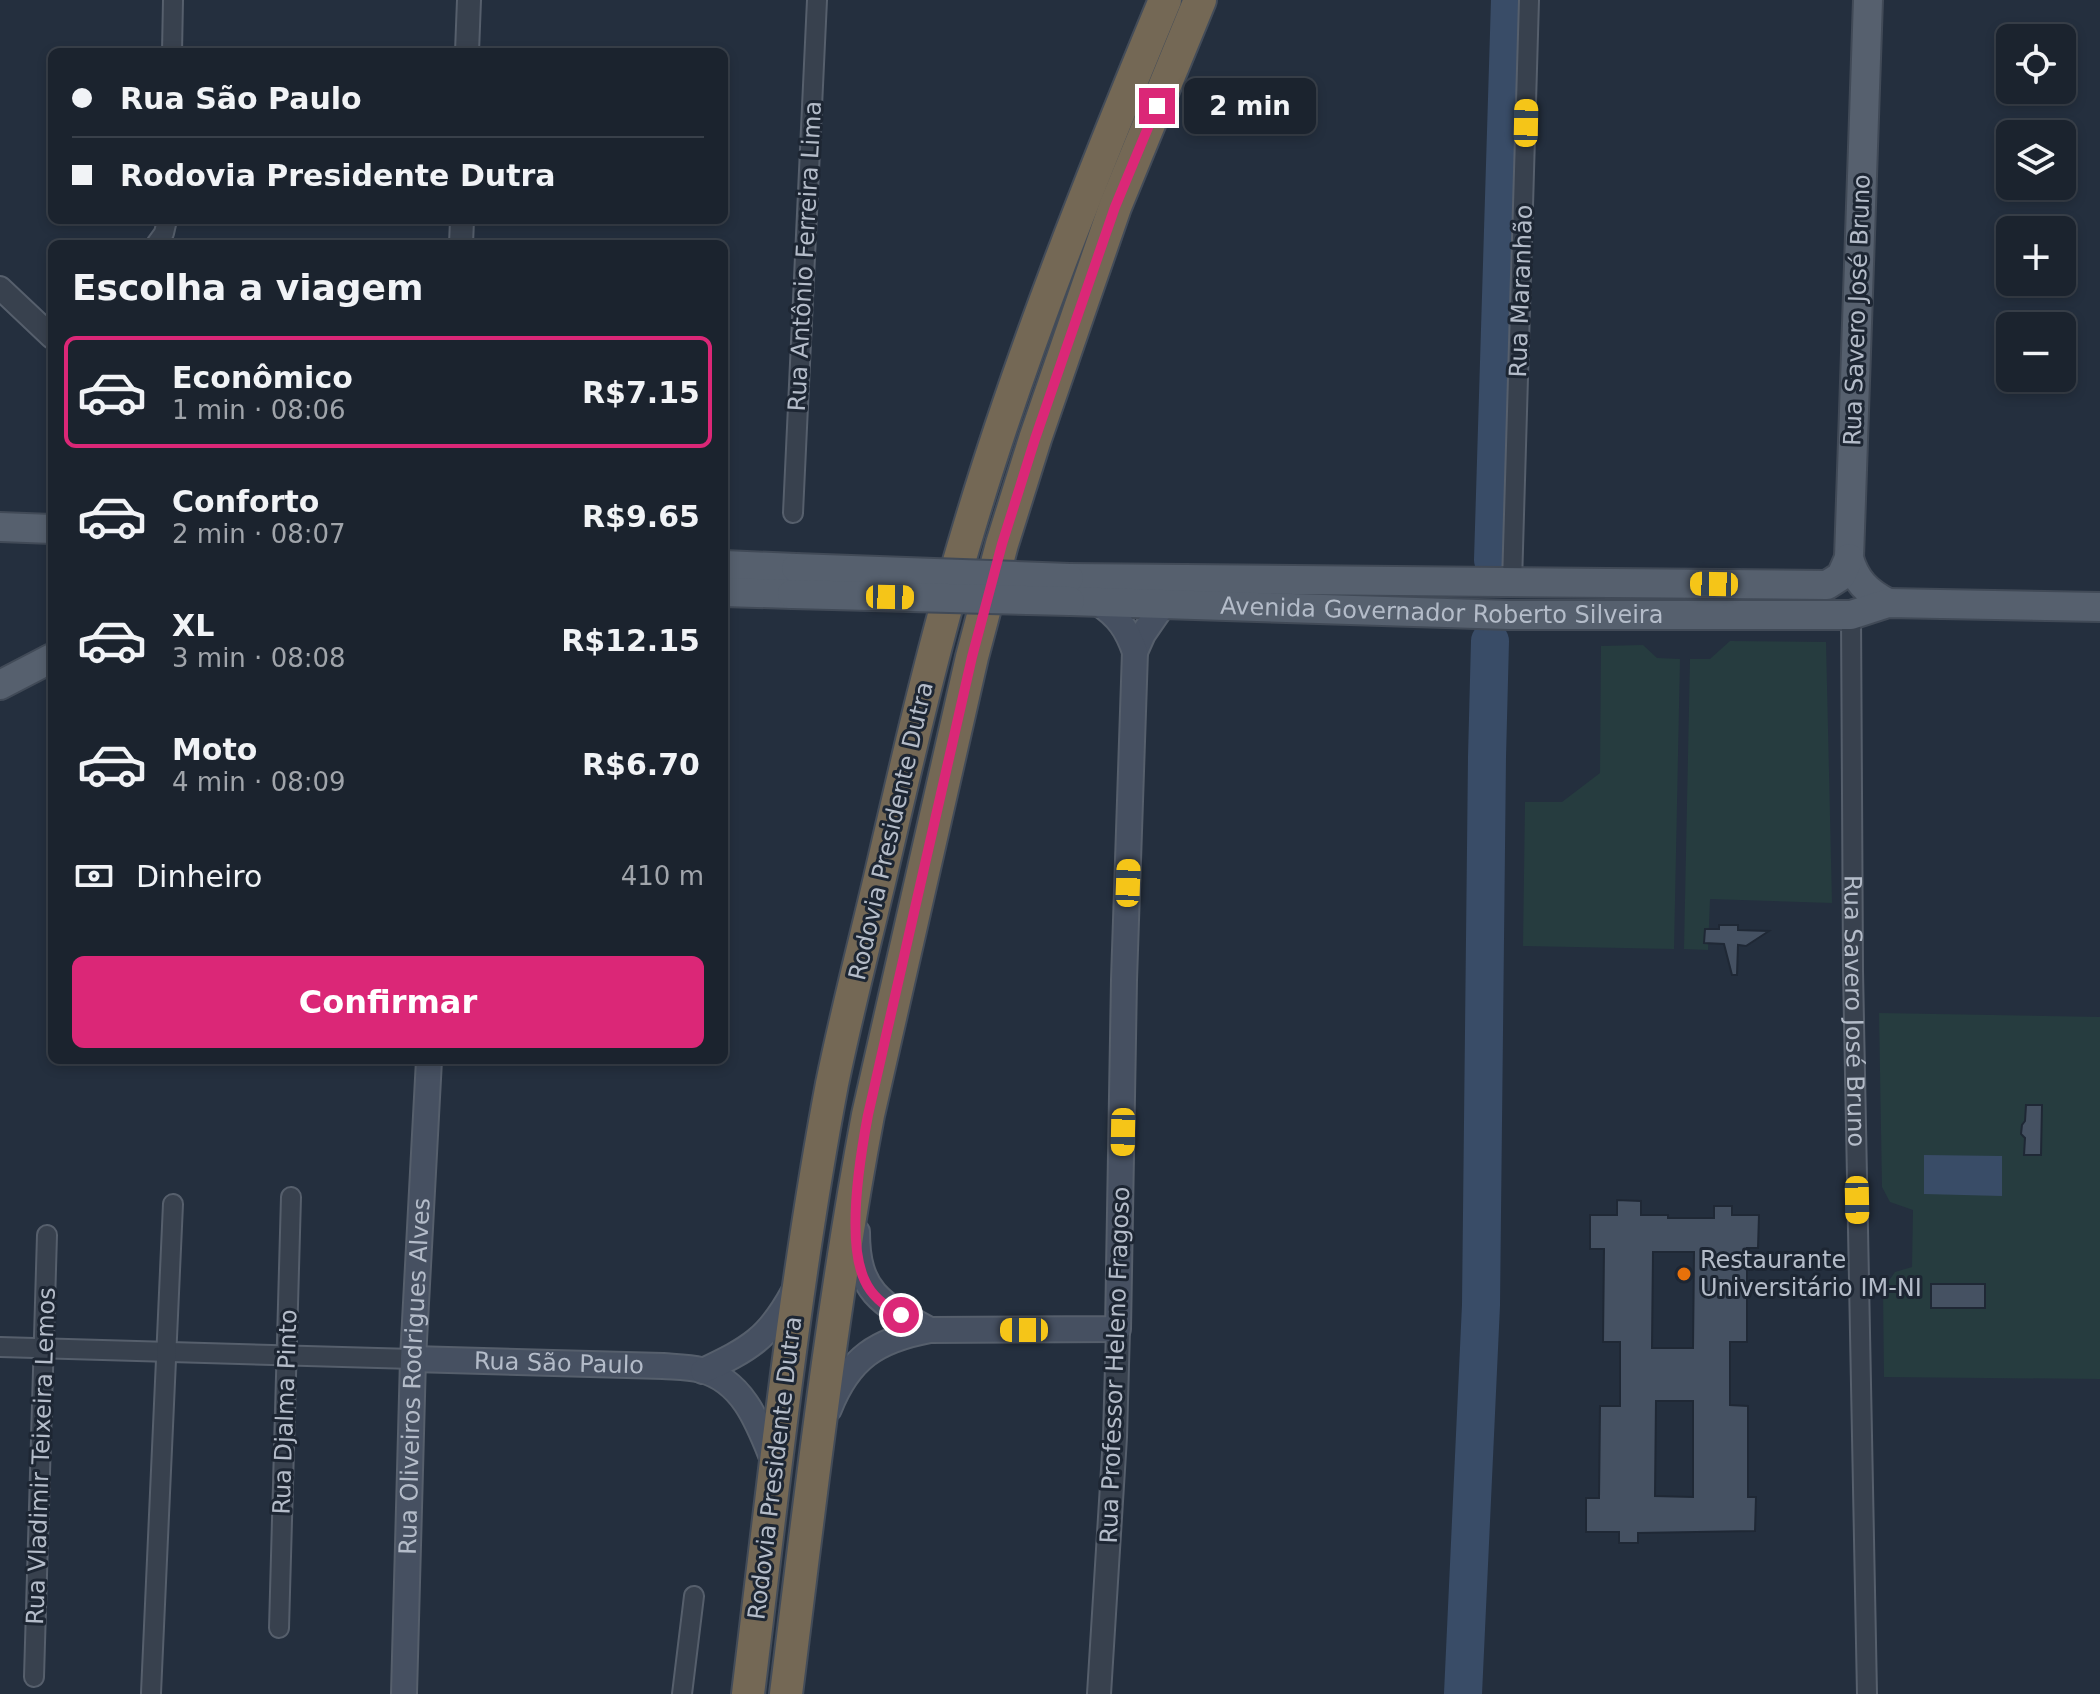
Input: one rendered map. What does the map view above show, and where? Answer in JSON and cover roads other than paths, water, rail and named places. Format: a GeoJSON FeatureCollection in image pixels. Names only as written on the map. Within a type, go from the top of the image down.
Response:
{"type":"FeatureCollection","features":[{"type":"Feature","properties":{"kind":"highway","name":"Rodovia Presidente Dutra"},"geometry":{"type":"LineString","coordinates":[[748,1694],[798,1284],[833,1079],[939,629],[969,525],[1028,355],[1113,126],[1165,0]]}},
{"type":"Feature","properties":{"kind":"highway","name":"Rodovia Presidente Dutra"},"geometry":{"type":"LineString","coordinates":[[786,1694],[818,1437],[857,1172],[972,657],[1002,544],[1035,439],[1115,207],[1200,0]]}},
{"type":"Feature","properties":{"kind":"main road","name":"Rua Savero José Bruno"},"geometry":{"type":"LineString","coordinates":[[1849,558],[1868,0]]}},
{"type":"Feature","properties":{"kind":"main road"},"geometry":{"type":"LineString","coordinates":[[0,527],[48,529]]}},
{"type":"Feature","properties":{"kind":"main road"},"geometry":{"type":"LineString","coordinates":[[1849,558],[1862,584],[1888,603]]}},
{"type":"Feature","properties":{"kind":"main road","name":"Avenida Governador Roberto Silveira"},"geometry":{"type":"LineString","coordinates":[[1070,589],[1512,583],[1827,585],[1841,576],[1849,558]]}},
{"type":"Feature","properties":{"kind":"main road"},"geometry":{"type":"LineString","coordinates":[[728,566],[794,581]]}},
{"type":"Feature","properties":{"kind":"main road"},"geometry":{"type":"LineString","coordinates":[[728,591],[794,581],[1070,589]]}},
{"type":"Feature","properties":{"kind":"main road","name":"Avenida Governador Roberto Silveira"},"geometry":{"type":"LineString","coordinates":[[1070,589],[1098,603],[1509,615],[1851,615],[1888,603],[2100,607]]}},
{"type":"Feature","properties":{"kind":"main road","name":"Rua Professor Heleno Fragoso"},"geometry":{"type":"LineString","coordinates":[[1098,603],[1115,614],[1129,635],[1135,652],[1124,980],[1118,1329]]}},
{"type":"Feature","properties":{"kind":"main road","name":"Rua Professor Heleno Fragoso"},"geometry":{"type":"LineString","coordinates":[[1135,652],[1163,605]]}},
{"type":"Feature","properties":{"kind":"main road"},"geometry":{"type":"LineString","coordinates":[[0,685],[48,660]]}},
{"type":"Feature","properties":{"kind":"main road","name":"Rua Oliveiros Rodrigues Alves"},"geometry":{"type":"LineString","coordinates":[[404,1694],[413,1359],[429,1064]]}},
{"type":"Feature","properties":{"kind":"main road"},"geometry":{"type":"LineString","coordinates":[[857,1172],[857,1253],[866,1283],[890,1309],[930,1330]]}},
{"type":"Feature","properties":{"kind":"main road"},"geometry":{"type":"LineString","coordinates":[[703,1371],[757,1342],[779,1320],[798,1284]]}},
{"type":"Feature","properties":{"kind":"main road"},"geometry":{"type":"LineString","coordinates":[[818,1437],[836,1390],[859,1359],[882,1344],[905,1335],[930,1330],[1118,1329]]}},
{"type":"Feature","properties":{"kind":"main road","name":"Rua São Paulo"},"geometry":{"type":"LineString","coordinates":[[413,1359],[663,1366],[703,1371],[730,1385],[746,1401],[776,1467]]}},
{"type":"Feature","properties":{"kind":"street"},"geometry":{"type":"LineString","coordinates":[[172,48],[173,0]]}},
{"type":"Feature","properties":{"kind":"street"},"geometry":{"type":"LineString","coordinates":[[467,48],[469,0]]}},
{"type":"Feature","properties":{"kind":"street","name":"Rua Antônio Ferreira Lima"},"geometry":{"type":"LineString","coordinates":[[793,513],[817,0]]}},
{"type":"Feature","properties":{"kind":"street","name":"Rua Maranhão"},"geometry":{"type":"LineString","coordinates":[[1512,583],[1529,0]]}},
{"type":"Feature","properties":{"kind":"street"},"geometry":{"type":"LineString","coordinates":[[0,288],[48,333]]}},
{"type":"Feature","properties":{"kind":"street","name":"Rua Savero José Bruno"},"geometry":{"type":"LineString","coordinates":[[1851,615],[1853,1001],[1867,1694]]}},
{"type":"Feature","properties":{"kind":"street","name":"Rua Djalma Pinto"},"geometry":{"type":"LineString","coordinates":[[279,1628],[291,1197]]}},
{"type":"Feature","properties":{"kind":"street"},"geometry":{"type":"LineString","coordinates":[[151,1693],[173,1204]]}},
{"type":"Feature","properties":{"kind":"street","name":"Rua Vladimir Teixeira Lemos"},"geometry":{"type":"LineString","coordinates":[[34,1677],[47,1235]]}},
{"type":"Feature","properties":{"kind":"street","name":"Rua Professor Heleno Fragoso"},"geometry":{"type":"LineString","coordinates":[[1099,1694],[1115,1437],[1118,1329]]}},
{"type":"Feature","properties":{"kind":"street"},"geometry":{"type":"LineString","coordinates":[[0,1347],[413,1359]]}},
{"type":"Feature","properties":{"kind":"street"},"geometry":{"type":"LineString","coordinates":[[682,1694],[694,1596]]}},
{"type":"Feature","properties":{"kind":"water"},"geometry":{"type":"Polygon","coordinates":[[[1924,1155],[2002,1156],[2002,1196],[1924,1194],[1924,1155]]]}},
{"type":"Feature","properties":{"kind":"waterway"},"geometry":{"type":"LineString","coordinates":[[1493,560],[1510,0]]}},
{"type":"Feature","properties":{"kind":"waterway"},"geometry":{"type":"LineString","coordinates":[[1463,1694],[1481,1305],[1490,641]]}},
{"type":"Feature","properties":{"kind":"place","name":"Restaurante Universitário IM-NI"},"geometry":{"type":"Point","coordinates":[1684,1274]}}]}
